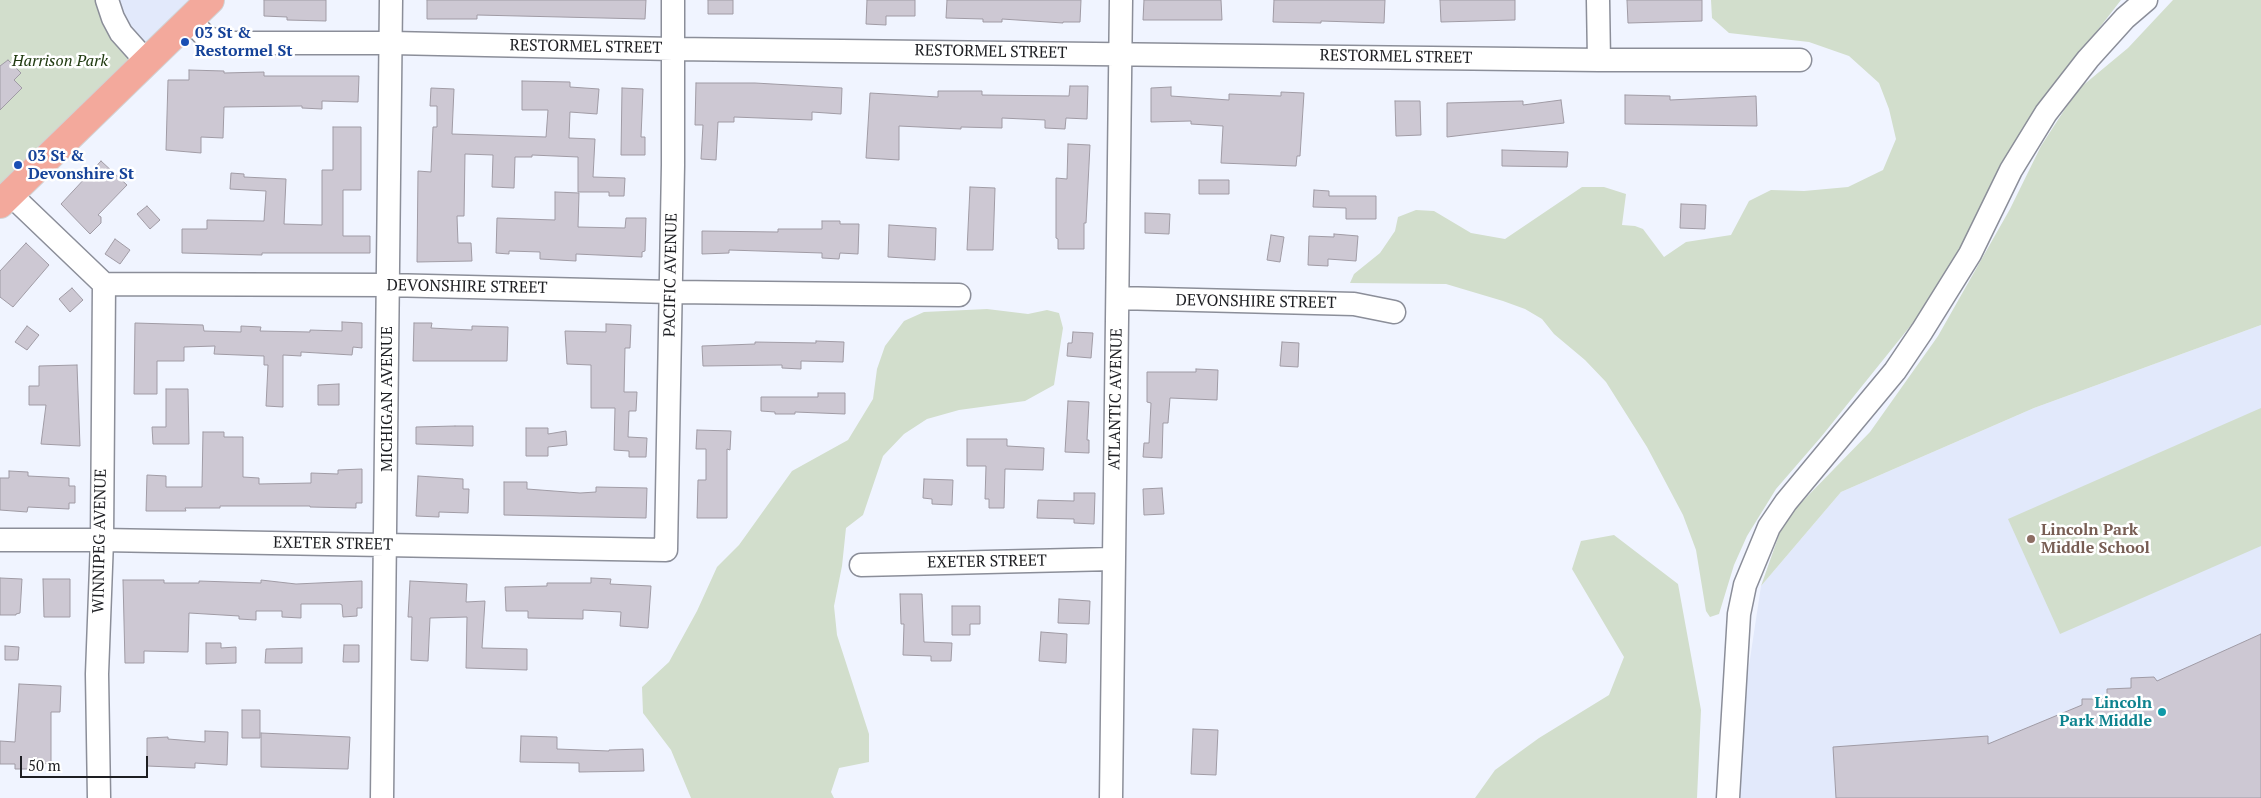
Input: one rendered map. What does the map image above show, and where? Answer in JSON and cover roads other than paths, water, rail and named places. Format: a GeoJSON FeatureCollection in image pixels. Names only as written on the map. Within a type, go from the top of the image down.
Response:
{"type":"FeatureCollection","features":[{"type":"Feature","properties":{"kind":"main road"},"geometry":{"type":"LineString","coordinates":[[5,199],[210,0]]}},
{"type":"Feature","properties":{"kind":"street"},"geometry":{"type":"LineString","coordinates":[[107,0],[112,18],[121,33],[147,62]]}},
{"type":"Feature","properties":{"kind":"street","name":"MICHIGAN AVENUE"},"geometry":{"type":"LineString","coordinates":[[382,798],[391,0]]}},
{"type":"Feature","properties":{"kind":"street","name":"PACIFIC AVENUE"},"geometry":{"type":"LineString","coordinates":[[666,550],[671,292],[673,0]]}},
{"type":"Feature","properties":{"kind":"street","name":"ATLANTIC AVENUE"},"geometry":{"type":"LineString","coordinates":[[1111,798],[1121,0]]}},
{"type":"Feature","properties":{"kind":"street"},"geometry":{"type":"LineString","coordinates":[[1598,0],[1599,60]]}},
{"type":"Feature","properties":{"kind":"street"},"geometry":{"type":"LineString","coordinates":[[1728,798],[1739,614],[1745,585],[1769,526],[1786,502],[1895,370],[1922,331],[1970,254],[2011,170],[2046,113],[2094,52],[2125,18],[2146,0]]}},
{"type":"Feature","properties":{"kind":"street","name":"RESTORMEL STREET"},"geometry":{"type":"LineString","coordinates":[[190,20],[206,37],[224,44],[392,43],[673,49],[1599,60],[1800,60]]}},
{"type":"Feature","properties":{"kind":"street"},"geometry":{"type":"LineString","coordinates":[[5,199],[104,284]]}},
{"type":"Feature","properties":{"kind":"street","name":"DEVONSHIRE STREET"},"geometry":{"type":"LineString","coordinates":[[104,284],[388,285],[671,292],[959,295]]}},
{"type":"Feature","properties":{"kind":"street","name":"WINNIPEG AVENUE"},"geometry":{"type":"LineString","coordinates":[[99,798],[97,674],[102,540],[104,284]]}},
{"type":"Feature","properties":{"kind":"street","name":"DEVONSHIRE STREET"},"geometry":{"type":"LineString","coordinates":[[1118,298],[1354,304],[1394,312]]}},
{"type":"Feature","properties":{"kind":"street","name":"EXETER STREET"},"geometry":{"type":"LineString","coordinates":[[0,540],[385,544],[666,550]]}},
{"type":"Feature","properties":{"kind":"street","name":"EXETER STREET"},"geometry":{"type":"LineString","coordinates":[[860,565],[1113,559]]}},
{"type":"Feature","properties":{"kind":"place","name":"03 St & Restormel St"},"geometry":{"type":"Point","coordinates":[185,42]}},
{"type":"Feature","properties":{"kind":"place","name":"03 St & Devonshire St"},"geometry":{"type":"Point","coordinates":[18,165]}},
{"type":"Feature","properties":{"kind":"place","name":"Lincoln Park Middle School"},"geometry":{"type":"Point","coordinates":[2031,539]}},
{"type":"Feature","properties":{"kind":"place","name":"Lincoln Park Middle"},"geometry":{"type":"Point","coordinates":[2162,712]}},
{"type":"Feature","properties":{"kind":"park label","name":"Harrison Park"},"geometry":{"type":"Point","coordinates":[60,61]}}]}
